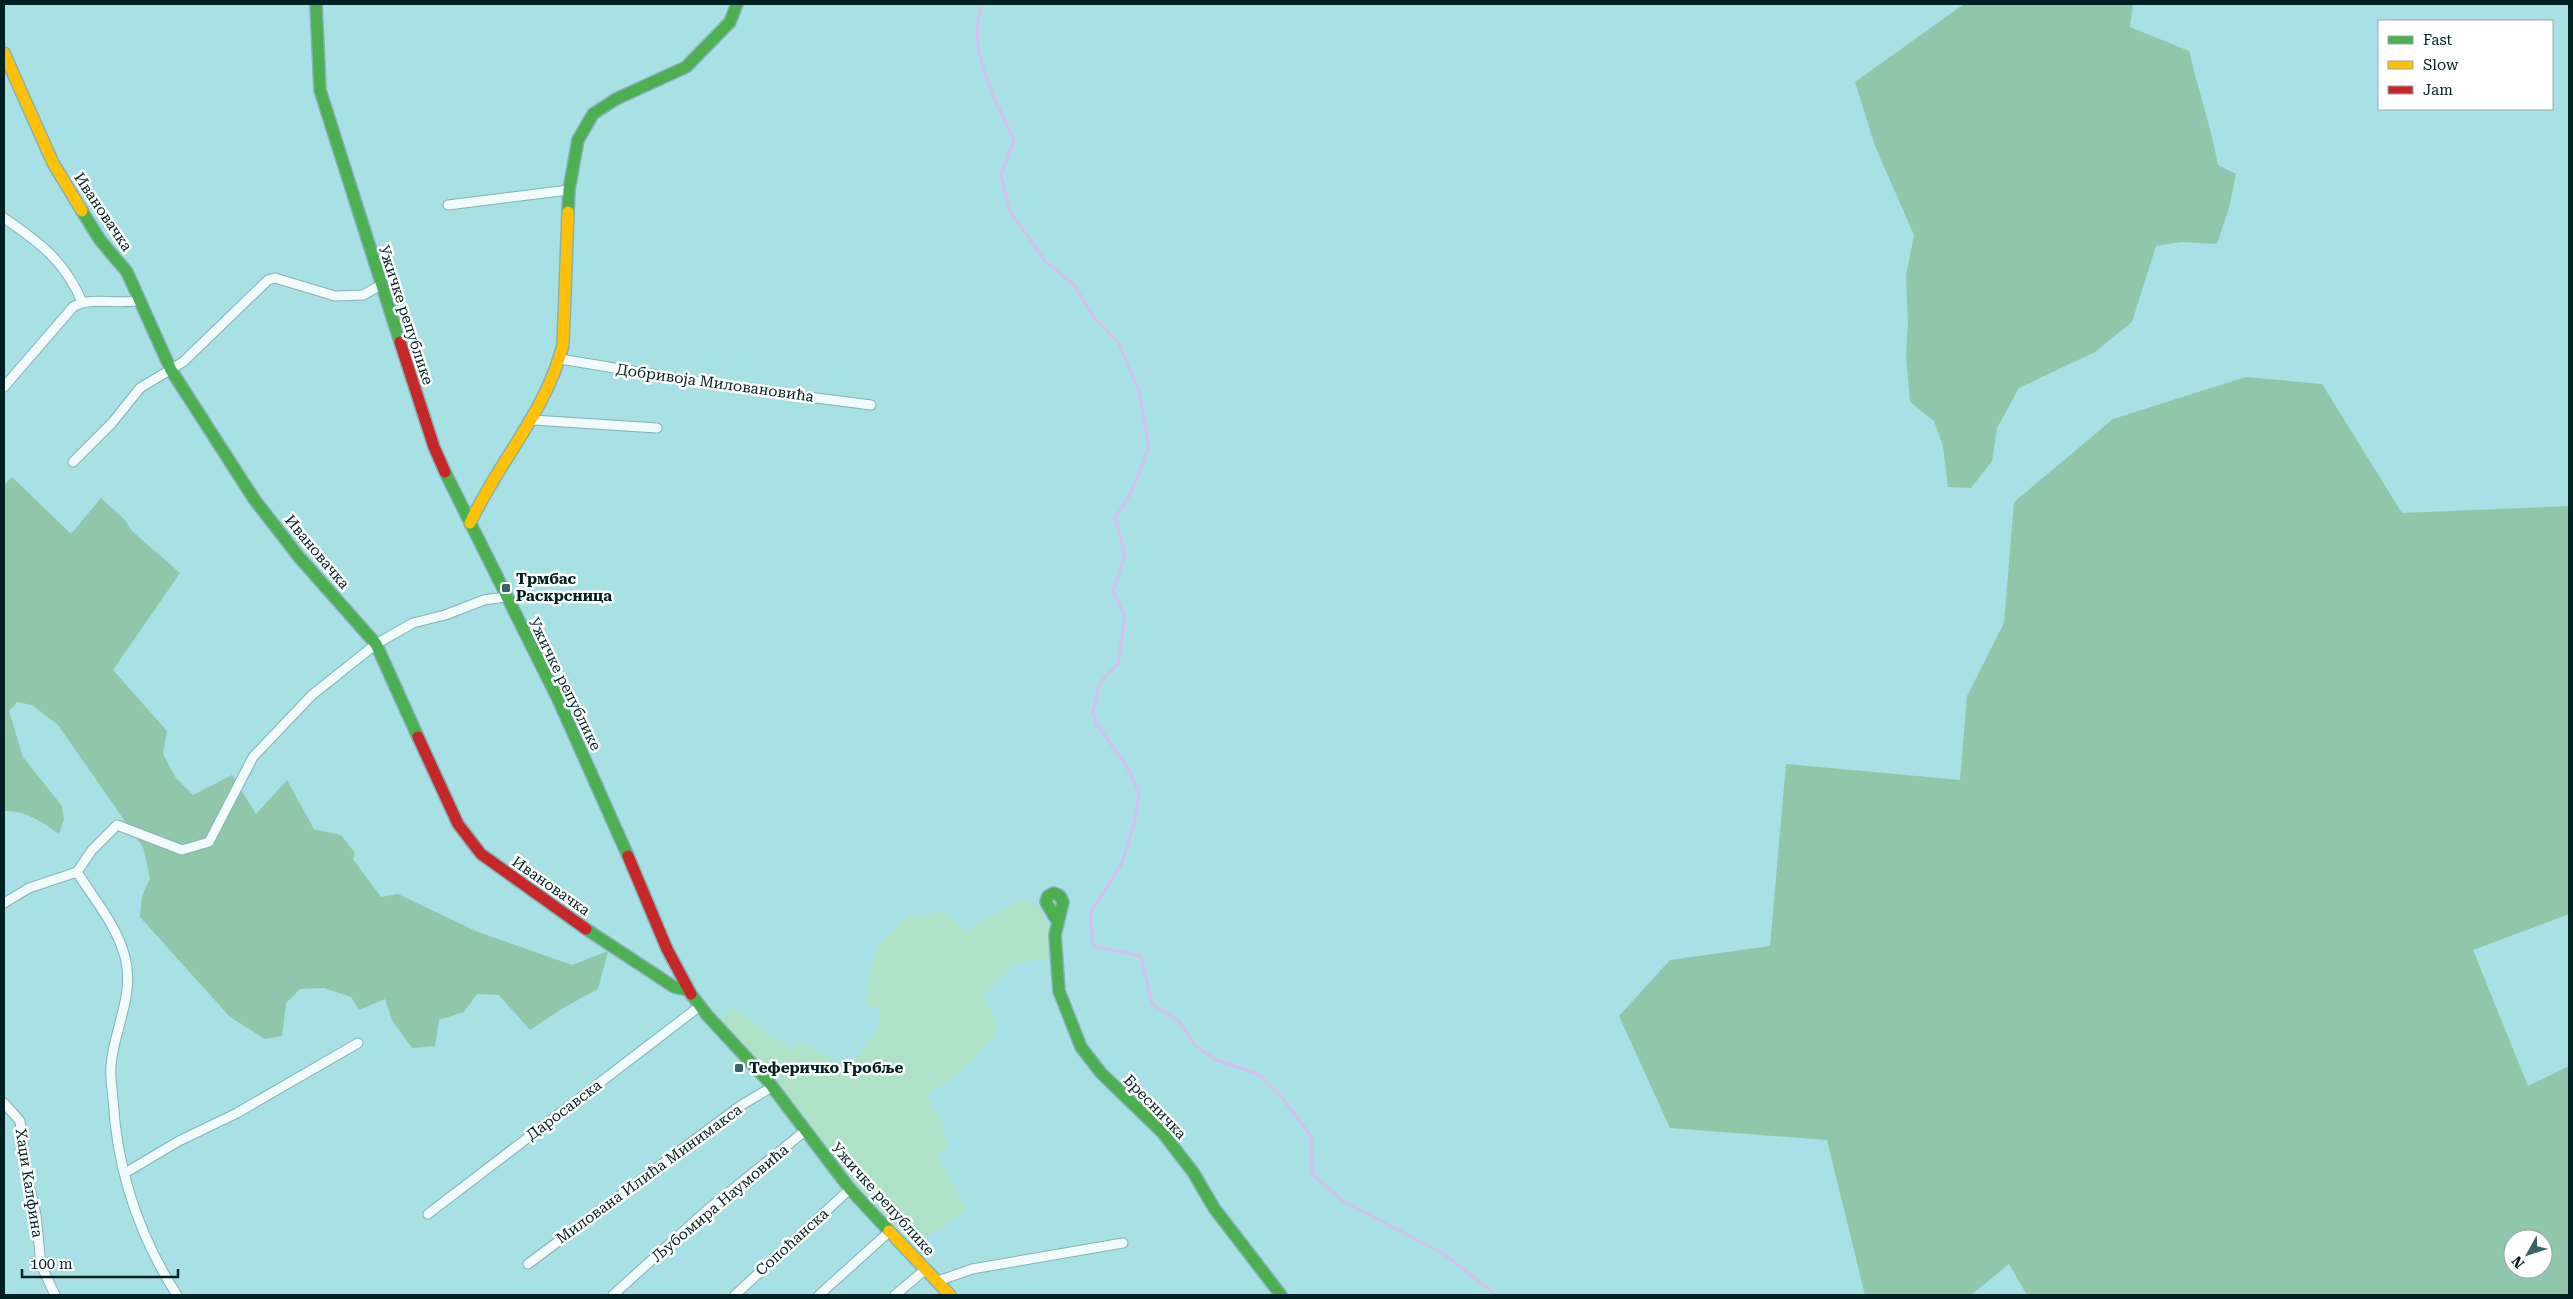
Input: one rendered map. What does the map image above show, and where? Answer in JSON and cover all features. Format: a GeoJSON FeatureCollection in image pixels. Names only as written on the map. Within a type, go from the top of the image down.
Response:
{"type":"FeatureCollection","features":[{"type":"Feature","properties":{"kind":"street","name":"Ужичке републике"},"geometry":{"type":"LineString","coordinates":[[316,4],[320,90],[381,285],[440,463],[505,597],[558,699],[626,851],[670,956],[688,990],[700,1006],[772,1086],[850,1189],[950,1295]]}},
{"type":"Feature","properties":{"kind":"street"},"geometry":{"type":"LineString","coordinates":[[470,523],[503,462],[533,420],[560,359],[563,345],[569,190],[578,140],[593,114],[616,99],[686,66],[730,22],[737,4]]}},
{"type":"Feature","properties":{"kind":"street","name":"Ивановачка"},"geometry":{"type":"LineString","coordinates":[[4,53],[54,163],[100,240],[127,272],[171,370],[254,498],[299,557],[376,644],[458,824],[481,854],[583,927],[612,944],[674,987],[688,990]]}},
{"type":"Feature","properties":{"kind":"street"},"geometry":{"type":"LineString","coordinates":[[448,205],[569,190]]}},
{"type":"Feature","properties":{"kind":"street"},"geometry":{"type":"LineString","coordinates":[[4,218],[49,251],[63,267],[82,302]]}},
{"type":"Feature","properties":{"kind":"street"},"geometry":{"type":"LineString","coordinates":[[73,462],[112,423],[140,388],[183,362],[268,280],[275,278],[335,296],[363,295],[381,285]]}},
{"type":"Feature","properties":{"kind":"street"},"geometry":{"type":"LineString","coordinates":[[4,387],[73,307],[82,302],[119,303],[140,300]]}},
{"type":"Feature","properties":{"kind":"street","name":"Добривоја Миловановића"},"geometry":{"type":"LineString","coordinates":[[560,359],[730,387],[871,405]]}},
{"type":"Feature","properties":{"kind":"street"},"geometry":{"type":"LineString","coordinates":[[533,420],[657,428]]}},
{"type":"Feature","properties":{"kind":"street"},"geometry":{"type":"LineString","coordinates":[[4,903],[29,888],[77,872],[92,850],[117,825],[182,850],[209,842],[253,757],[312,695],[376,644],[413,623],[426,618],[445,615],[495,597],[505,597]]}},
{"type":"Feature","properties":{"kind":"street"},"geometry":{"type":"LineString","coordinates":[[77,872],[117,935],[128,977],[122,1017],[111,1065],[115,1134],[141,1229],[158,1266],[177,1295]]}},
{"type":"Feature","properties":{"kind":"street","name":"Бресничка"},"geometry":{"type":"LineString","coordinates":[[1057,921],[1055,935],[1059,991],[1070,1026],[1081,1046],[1101,1073],[1162,1132],[1193,1172],[1214,1208],[1281,1295]]}},
{"type":"Feature","properties":{"kind":"street","name":"Даросавска"},"geometry":{"type":"LineString","coordinates":[[428,1214],[700,1006]]}},
{"type":"Feature","properties":{"kind":"street"},"geometry":{"type":"LineString","coordinates":[[125,1173],[179,1141],[237,1113],[358,1043]]}},
{"type":"Feature","properties":{"kind":"street","name":"Милована Илића Минимакса"},"geometry":{"type":"LineString","coordinates":[[528,1264],[733,1111],[772,1086]]}},
{"type":"Feature","properties":{"kind":"street","name":"Хаџи Калфина"},"geometry":{"type":"LineString","coordinates":[[4,1103],[20,1121],[44,1276],[55,1295]]}},
{"type":"Feature","properties":{"kind":"street","name":"Љубомира Наумовића"},"geometry":{"type":"LineString","coordinates":[[613,1295],[706,1210],[805,1131]]}},
{"type":"Feature","properties":{"kind":"street","name":"Сопоћанска"},"geometry":{"type":"LineString","coordinates":[[735,1295],[850,1189]]}},
{"type":"Feature","properties":{"kind":"street"},"geometry":{"type":"LineString","coordinates":[[819,1295],[889,1232]]}},
{"type":"Feature","properties":{"kind":"street"},"geometry":{"type":"LineString","coordinates":[[938,1281],[972,1270],[1123,1243]]}},
{"type":"Feature","properties":{"kind":"street"},"geometry":{"type":"LineString","coordinates":[[895,1295],[926,1269]]}},
{"type":"Feature","properties":{"kind":"green space"},"geometry":{"type":"Polygon","coordinates":[[[1964,4],[2133,4],[2130,27],[2189,51],[2218,165],[2236,174],[2229,208],[2217,244],[2181,242],[2156,246],[2132,322],[2095,352],[2019,388],[1997,428],[1992,461],[1971,488],[1948,487],[1943,446],[1934,421],[1910,402],[1906,354],[1908,323],[1906,276],[1914,235],[1875,146],[1855,82],[1964,4]]]}},
{"type":"Feature","properties":{"kind":"green space"},"geometry":{"type":"Polygon","coordinates":[[[2246,377],[2322,384],[2402,513],[2569,506],[2569,914],[2473,950],[2528,1086],[2569,1066],[2569,1295],[2027,1295],[2009,1264],[1971,1295],[1865,1295],[1827,1140],[1670,1128],[1619,1016],[1670,960],[1770,946],[1786,764],[1960,780],[1967,696],[2004,623],[2014,502],[2113,419],[2246,377]]]}},
{"type":"Feature","properties":{"kind":"green space"},"geometry":{"type":"Polygon","coordinates":[[[12,477],[71,534],[101,498],[125,520],[132,531],[180,573],[113,670],[167,731],[163,754],[176,778],[193,795],[232,775],[256,814],[287,780],[314,829],[341,835],[355,853],[353,859],[381,897],[398,894],[478,932],[572,965],[608,951],[598,989],[563,1008],[530,1030],[499,995],[477,994],[464,1012],[439,1020],[435,1046],[412,1048],[392,1020],[385,999],[359,1010],[351,997],[324,988],[300,989],[286,1003],[282,1036],[265,1039],[230,1017],[140,917],[142,896],[150,878],[143,847],[58,725],[32,705],[17,702],[9,711],[23,757],[62,806],[64,819],[59,834],[27,815],[19,812],[4,811],[4,485],[12,477]]]}},
{"type":"Feature","properties":{"kind":"green space"},"geometry":{"type":"Polygon","coordinates":[[[1026,901],[1038,905],[1049,927],[1050,958],[1012,965],[982,995],[1000,1028],[969,1065],[927,1096],[941,1120],[948,1147],[936,1153],[968,1210],[912,1246],[889,1224],[772,1077],[718,1020],[733,1007],[790,1049],[803,1042],[848,1069],[880,1027],[879,1008],[864,1005],[876,948],[906,918],[944,911],[966,931],[1010,905],[1026,901]]]}},
{"type":"Feature","properties":{"kind":"waterway"},"geometry":{"type":"LineString","coordinates":[[982,4],[978,21],[980,56],[991,91],[1014,140],[1001,175],[1010,211],[1045,261],[1074,285],[1094,317],[1119,344],[1139,391],[1149,446],[1132,491],[1115,518],[1125,554],[1113,591],[1125,616],[1118,664],[1099,684],[1093,713],[1097,725],[1126,765],[1139,792],[1135,820],[1122,863],[1090,914],[1093,946],[1141,956],[1152,1004],[1179,1021],[1194,1044],[1214,1059],[1260,1075],[1280,1095],[1311,1136],[1312,1174],[1343,1201],[1444,1254],[1496,1295]]}},
{"type":"Feature","properties":{"kind":"traffic: fast"},"geometry":{"type":"LineString","coordinates":[[316,4],[320,90],[400,342]]}},
{"type":"Feature","properties":{"kind":"traffic: fast"},"geometry":{"type":"LineString","coordinates":[[568,212],[569,190],[578,140],[593,114],[616,99],[686,67],[730,22],[737,4]]}},
{"type":"Feature","properties":{"kind":"traffic: fast"},"geometry":{"type":"LineString","coordinates":[[82,211],[100,240],[127,272],[171,370],[254,499],[299,557],[376,644],[418,737]]}},
{"type":"Feature","properties":{"kind":"traffic: fast"},"geometry":{"type":"LineString","coordinates":[[445,472],[558,699],[628,856]]}},
{"type":"Feature","properties":{"kind":"traffic: fast"},"geometry":{"type":"LineString","coordinates":[[1057,921],[1046,902],[1048,896],[1054,893],[1060,896],[1063,902],[1055,935],[1059,991],[1081,1047],[1101,1073],[1162,1132],[1193,1172],[1214,1208],[1281,1295]]}},
{"type":"Feature","properties":{"kind":"traffic: fast"},"geometry":{"type":"LineString","coordinates":[[586,929],[674,987],[688,990]]}},
{"type":"Feature","properties":{"kind":"traffic: fast"},"geometry":{"type":"LineString","coordinates":[[691,994],[707,1015],[768,1081],[850,1189],[889,1231]]}},
{"type":"Feature","properties":{"kind":"traffic: slow"},"geometry":{"type":"LineString","coordinates":[[4,53],[53,163],[82,211]]}},
{"type":"Feature","properties":{"kind":"traffic: slow"},"geometry":{"type":"LineString","coordinates":[[470,523],[494,478],[534,414],[555,369],[563,345],[568,212]]}},
{"type":"Feature","properties":{"kind":"traffic: slow"},"geometry":{"type":"LineString","coordinates":[[889,1231],[950,1295]]}},
{"type":"Feature","properties":{"kind":"traffic: jam"},"geometry":{"type":"LineString","coordinates":[[400,342],[434,447],[445,472]]}},
{"type":"Feature","properties":{"kind":"traffic: jam"},"geometry":{"type":"LineString","coordinates":[[418,737],[458,824],[481,854],[586,929]]}},
{"type":"Feature","properties":{"kind":"traffic: jam"},"geometry":{"type":"LineString","coordinates":[[628,856],[667,949],[691,994]]}},
{"type":"Feature","properties":{"kind":"place","name":"Трмбас Раскрсница"},"geometry":{"type":"Point","coordinates":[506,588]}},
{"type":"Feature","properties":{"kind":"place","name":"Теферичко Гробље"},"geometry":{"type":"Point","coordinates":[739,1068]}}]}
